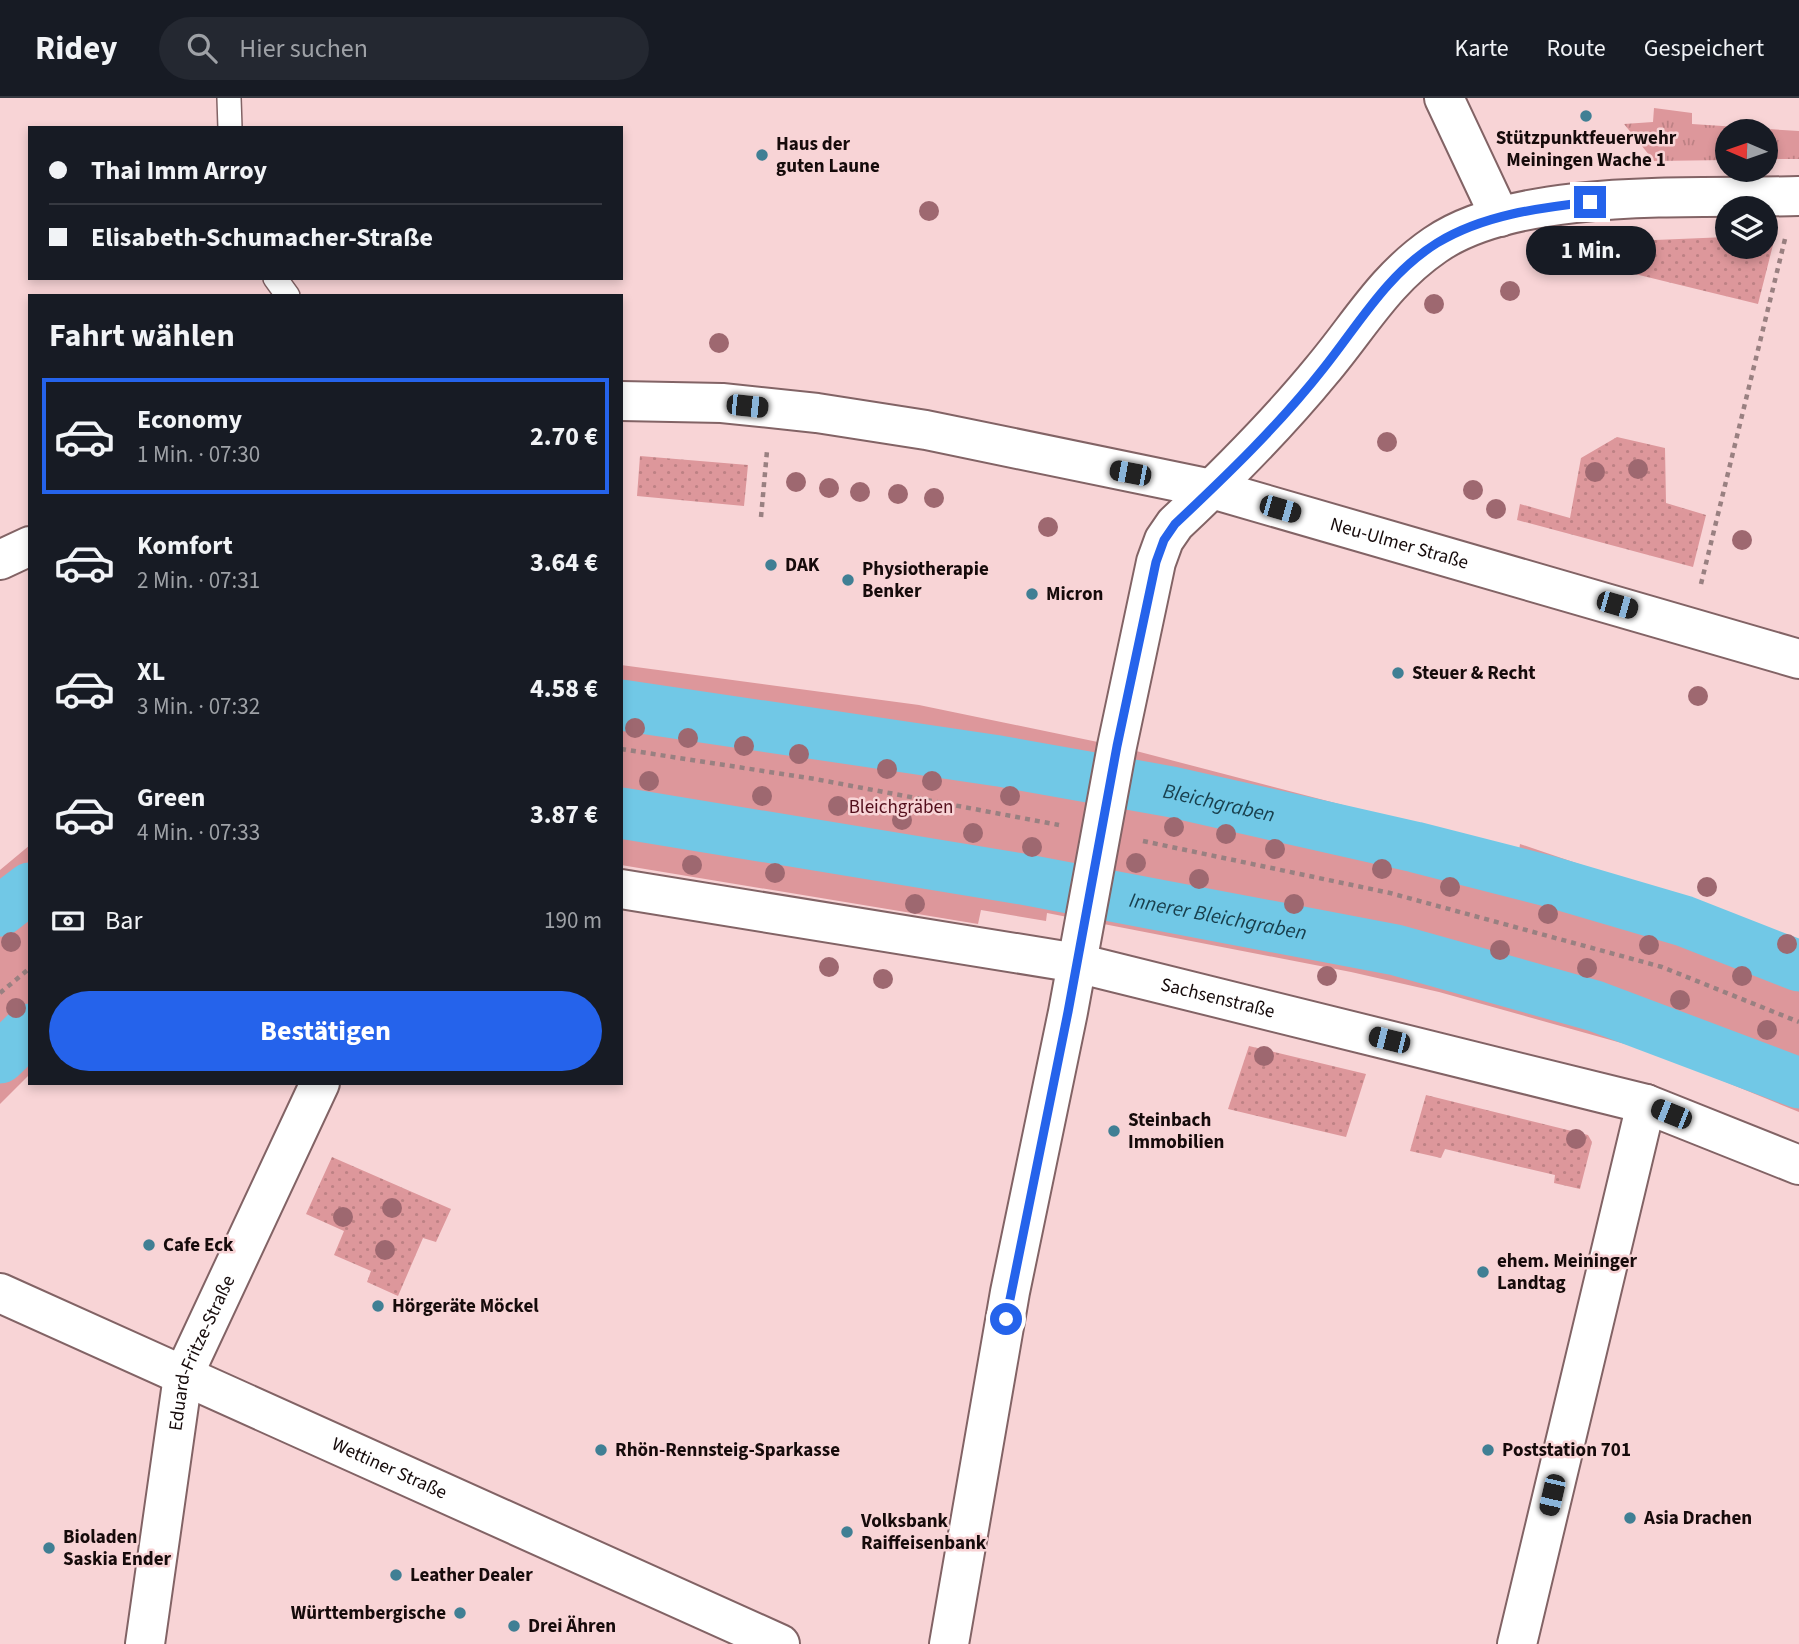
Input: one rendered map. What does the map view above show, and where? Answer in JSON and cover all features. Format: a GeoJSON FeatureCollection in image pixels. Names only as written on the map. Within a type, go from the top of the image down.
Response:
{"type":"FeatureCollection","features":[{"type":"Feature","properties":{"kind":"street"},"geometry":{"type":"LineString","coordinates":[[1444,98],[1500,217]]}},
{"type":"Feature","properties":{"kind":"street"},"geometry":{"type":"LineString","coordinates":[[949,1644],[1010,1292],[1085,925],[1120,733],[1156,562],[1164,540],[1175,524],[1294,403],[1384,288],[1436,243],[1500,217],[1535,208],[1590,202],[1797,196]]}},
{"type":"Feature","properties":{"kind":"street","name":"Neu-Ulmer Straße"},"geometry":{"type":"LineString","coordinates":[[623,401],[722,404],[926,430],[1212,489],[1799,659]]}},
{"type":"Feature","properties":{"kind":"street"},"geometry":{"type":"LineString","coordinates":[[0,560],[28,547]]}},
{"type":"Feature","properties":{"kind":"street","name":"Sachsenstraße"},"geometry":{"type":"LineString","coordinates":[[623,889],[1077,963],[1646,1104],[1799,1165]]}},
{"type":"Feature","properties":{"kind":"street","name":"Eduard-Fritze-Straße"},"geometry":{"type":"LineString","coordinates":[[145,1644],[183,1376],[319,1085]]}},
{"type":"Feature","properties":{"kind":"street"},"geometry":{"type":"LineString","coordinates":[[1517,1644],[1646,1104]]}},
{"type":"Feature","properties":{"kind":"street","name":"Wettiner Straße"},"geometry":{"type":"LineString","coordinates":[[0,1293],[780,1644]]}},
{"type":"Feature","properties":{"kind":"lane"},"geometry":{"type":"LineString","coordinates":[[229,98],[230,126]]}},
{"type":"Feature","properties":{"kind":"path"},"geometry":{"type":"LineString","coordinates":[[1691,626],[1797,196]]}},
{"type":"Feature","properties":{"kind":"path"},"geometry":{"type":"LineString","coordinates":[[761,517],[771,409]]}},
{"type":"Feature","properties":{"kind":"path"},"geometry":{"type":"LineString","coordinates":[[623,749],[815,779],[1102,833],[1416,900],[1662,967],[1799,1022]]}},
{"type":"Feature","properties":{"kind":"path"},"geometry":{"type":"LineString","coordinates":[[0,993],[28,970]]}},
{"type":"Feature","properties":{"kind":"green space"},"geometry":{"type":"Polygon","coordinates":[[[1654,108],[1692,113],[1692,124],[1715,126],[1715,160],[1654,161],[1624,124],[1653,122],[1654,108]]]}},
{"type":"Feature","properties":{"kind":"green space"},"geometry":{"type":"Polygon","coordinates":[[[1778,130],[1799,131],[1799,159],[1778,159],[1778,130]]]}},
{"type":"Feature","properties":{"kind":"green space"},"geometry":{"type":"Polygon","coordinates":[[[1715,238],[1715,259],[1769,259],[1758,304],[1561,256],[1607,242],[1715,238]]]}},
{"type":"Feature","properties":{"kind":"green space"},"geometry":{"type":"Polygon","coordinates":[[[1617,437],[1665,448],[1666,503],[1706,515],[1693,567],[1517,520],[1520,504],[1570,518],[1581,458],[1617,437]]]}},
{"type":"Feature","properties":{"kind":"green space"},"geometry":{"type":"Polygon","coordinates":[[[640,456],[748,465],[744,506],[637,496],[640,456]]]}},
{"type":"Feature","properties":{"kind":"green space","name":"Bleichgräben"},"geometry":{"type":"Polygon","coordinates":[[[623,665],[919,705],[1117,746],[1519,851],[1520,844],[1799,939],[1799,1112],[1650,1051],[1439,992],[1351,972],[1047,913],[1046,921],[981,910],[978,924],[623,865],[623,665]]]}},
{"type":"Feature","properties":{"kind":"green space"},"geometry":{"type":"Polygon","coordinates":[[[28,847],[28,1076],[0,1104],[0,870],[28,847]]]}},
{"type":"Feature","properties":{"kind":"green space"},"geometry":{"type":"Polygon","coordinates":[[[1249,1046],[1366,1074],[1346,1137],[1228,1109],[1249,1046]]]}},
{"type":"Feature","properties":{"kind":"green space"},"geometry":{"type":"Polygon","coordinates":[[[1426,1095],[1588,1135],[1592,1142],[1580,1189],[1554,1183],[1555,1175],[1445,1149],[1441,1158],[1410,1151],[1426,1095]]]}},
{"type":"Feature","properties":{"kind":"green space"},"geometry":{"type":"Polygon","coordinates":[[[332,1157],[451,1209],[436,1242],[423,1238],[398,1296],[367,1282],[371,1271],[334,1255],[344,1231],[306,1214],[332,1157]]]}},
{"type":"Feature","properties":{"kind":"waterway","name":"Bleichgraben"},"geometry":{"type":"LineString","coordinates":[[623,705],[999,761],[1172,792],[1415,847],[1548,881],[1684,921],[1799,966]]}},
{"type":"Feature","properties":{"kind":"waterway","name":"Innerer Bleichgraben"},"geometry":{"type":"LineString","coordinates":[[623,813],[1022,879],[1396,950],[1595,1006],[1799,1083]]}},
{"type":"Feature","properties":{"kind":"waterway","name":"Bleichgraben"},"geometry":{"type":"LineString","coordinates":[[0,911],[28,890]]}},
{"type":"Feature","properties":{"kind":"waterway","name":"Innerer Bleichgraben"},"geometry":{"type":"LineString","coordinates":[[0,1058],[28,1031]]}},
{"type":"Feature","properties":{"kind":"place","name":"Stützpunktfeuerwehr Meiningen Wache 1"},"geometry":{"type":"Point","coordinates":[1586,116]}},
{"type":"Feature","properties":{"kind":"place","name":"Haus der guten Laune"},"geometry":{"type":"Point","coordinates":[762,155]}},
{"type":"Feature","properties":{"kind":"place","name":"DAK"},"geometry":{"type":"Point","coordinates":[771,565]}},
{"type":"Feature","properties":{"kind":"place","name":"Physiotherapie Benker"},"geometry":{"type":"Point","coordinates":[848,580]}},
{"type":"Feature","properties":{"kind":"place","name":"Micron"},"geometry":{"type":"Point","coordinates":[1032,594]}},
{"type":"Feature","properties":{"kind":"place","name":"Steuer & Recht"},"geometry":{"type":"Point","coordinates":[1398,673]}},
{"type":"Feature","properties":{"kind":"place","name":"Steinbach Immobilien"},"geometry":{"type":"Point","coordinates":[1114,1131]}},
{"type":"Feature","properties":{"kind":"place","name":"Cafe Eck"},"geometry":{"type":"Point","coordinates":[149,1245]}},
{"type":"Feature","properties":{"kind":"place","name":"ehem. Meininger Landtag"},"geometry":{"type":"Point","coordinates":[1483,1272]}},
{"type":"Feature","properties":{"kind":"place","name":"Hörgeräte Möckel"},"geometry":{"type":"Point","coordinates":[378,1306]}},
{"type":"Feature","properties":{"kind":"place","name":"Rhön-Rennsteig-Sparkasse"},"geometry":{"type":"Point","coordinates":[601,1450]}},
{"type":"Feature","properties":{"kind":"place","name":"Poststation 701"},"geometry":{"type":"Point","coordinates":[1488,1450]}},
{"type":"Feature","properties":{"kind":"place","name":"Asia Drachen"},"geometry":{"type":"Point","coordinates":[1630,1518]}},
{"type":"Feature","properties":{"kind":"place","name":"Volksbank Raiffeisenbank"},"geometry":{"type":"Point","coordinates":[847,1532]}},
{"type":"Feature","properties":{"kind":"place","name":"Bioladen Saskia Ender"},"geometry":{"type":"Point","coordinates":[49,1548]}},
{"type":"Feature","properties":{"kind":"place","name":"Leather Dealer"},"geometry":{"type":"Point","coordinates":[396,1575]}},
{"type":"Feature","properties":{"kind":"place","name":"Württembergische"},"geometry":{"type":"Point","coordinates":[460,1613]}},
{"type":"Feature","properties":{"kind":"place","name":"Drei Ähren"},"geometry":{"type":"Point","coordinates":[514,1626]}},
{"type":"Feature","properties":{"kind":"route"},"geometry":{"type":"LineString","coordinates":[[1006,1319],[1101,844],[1117,746],[1156,562],[1164,540],[1175,524],[1294,403],[1384,288],[1436,243],[1500,217],[1535,208],[1590,202]]}}]}
